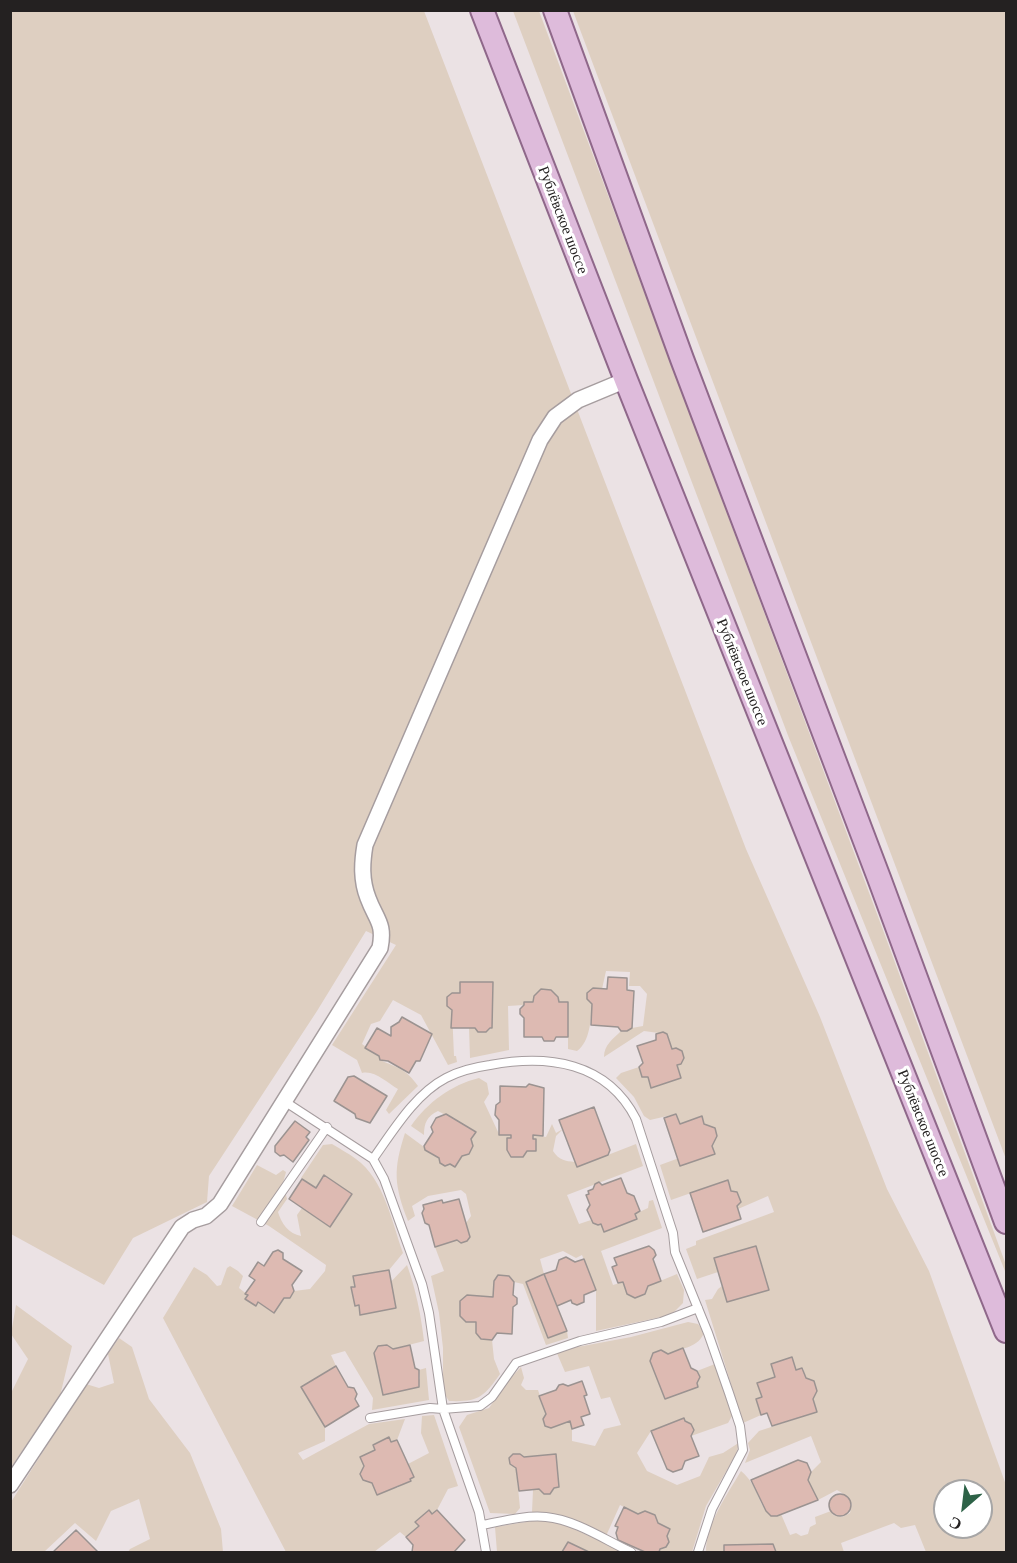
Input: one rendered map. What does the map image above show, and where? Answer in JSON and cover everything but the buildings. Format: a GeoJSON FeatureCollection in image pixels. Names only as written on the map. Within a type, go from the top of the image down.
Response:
{"type":"FeatureCollection","features":[{"type":"Feature","properties":{"kind":"main road","name":"Рублёвское шоссе"},"geometry":{"type":"LineString","coordinates":[[482,10],[626,380],[1006,1331]]}},
{"type":"Feature","properties":{"kind":"main road"},"geometry":{"type":"LineString","coordinates":[[555,10],[682,359],[879,878],[1006,1222]]}},
{"type":"Feature","properties":{"kind":"street"},"geometry":{"type":"LineString","coordinates":[[10,1485],[182,1227],[206,1216],[220,1204],[380,948],[383,932],[367,897],[361,868],[365,845],[540,440],[555,417],[578,400],[626,380]]}},
{"type":"Feature","properties":{"kind":"lane"},"geometry":{"type":"LineString","coordinates":[[373,1159],[424,1094],[446,1078],[477,1067],[505,1062],[565,1063],[603,1079],[628,1102],[636,1119],[673,1233],[675,1252],[698,1308],[740,1426],[743,1450],[712,1509],[698,1552]]}},
{"type":"Feature","properties":{"kind":"lane"},"geometry":{"type":"LineString","coordinates":[[284,1101],[373,1159],[384,1179],[422,1284],[429,1312],[443,1409],[482,1525],[486,1552]]}},
{"type":"Feature","properties":{"kind":"lane"},"geometry":{"type":"LineString","coordinates":[[261,1222],[327,1127]]}},
{"type":"Feature","properties":{"kind":"lane"},"geometry":{"type":"LineString","coordinates":[[370,1418],[430,1408],[480,1406],[492,1397],[516,1364],[527,1359],[579,1341],[661,1322],[698,1308]]}},
{"type":"Feature","properties":{"kind":"lane"},"geometry":{"type":"LineString","coordinates":[[482,1525],[519,1518],[544,1517],[563,1520],[631,1552]]}},
{"type":"Feature","properties":{"kind":"shaded area"},"geometry":{"type":"Polygon","coordinates":[[[10,11],[424,11],[746,849],[820,1017],[887,1189],[929,1271],[1006,1485],[1006,1552],[926,1552],[915,1525],[901,1528],[894,1523],[841,1543],[844,1552],[776,1552],[773,1544],[724,1545],[724,1552],[706,1552],[713,1520],[741,1471],[751,1482],[766,1511],[771,1516],[781,1514],[790,1535],[808,1534],[810,1527],[816,1524],[815,1517],[831,1511],[833,1515],[842,1517],[850,1513],[852,1504],[847,1496],[837,1490],[818,1500],[808,1480],[811,1472],[821,1462],[811,1436],[745,1463],[750,1450],[748,1443],[759,1431],[817,1412],[813,1399],[817,1391],[814,1381],[806,1378],[803,1368],[796,1370],[792,1357],[772,1364],[775,1377],[758,1383],[762,1397],[756,1400],[761,1415],[743,1423],[705,1300],[712,1299],[722,1286],[718,1272],[697,1279],[686,1249],[696,1245],[696,1241],[774,1212],[768,1196],[738,1209],[737,1206],[741,1201],[737,1192],[731,1191],[728,1180],[671,1200],[660,1165],[712,1146],[717,1136],[715,1128],[704,1124],[701,1116],[680,1124],[676,1114],[650,1120],[644,1116],[634,1097],[616,1078],[621,1073],[639,1067],[642,1077],[648,1077],[651,1088],[681,1078],[677,1065],[681,1064],[684,1057],[682,1051],[672,1049],[666,1034],[644,1031],[604,1057],[607,1046],[621,1031],[643,1026],[647,994],[640,986],[629,986],[630,972],[606,971],[602,989],[593,988],[587,993],[587,999],[592,1004],[590,1023],[585,1042],[577,1051],[568,1049],[568,1002],[559,1002],[558,997],[551,990],[541,990],[534,996],[533,1002],[508,1006],[509,1050],[470,1058],[469,1028],[475,1028],[478,1032],[486,1032],[492,1028],[493,982],[460,982],[460,993],[452,993],[447,997],[447,1006],[452,1010],[454,1056],[457,1062],[448,1065],[421,1015],[393,1000],[380,1021],[371,1024],[362,1044],[379,1056],[380,1060],[405,1072],[418,1086],[389,1114],[386,1110],[398,1089],[372,1073],[362,1073],[357,1060],[332,1045],[396,945],[366,931],[317,1011],[209,1176],[207,1202],[133,1238],[104,1285],[11,1234],[10,11]]]}},
{"type":"Feature","properties":{"kind":"shaded area"},"geometry":{"type":"Polygon","coordinates":[[[513,11],[539,11],[883,930],[1006,1265],[1005,1271],[789,738],[513,11]]]}},
{"type":"Feature","properties":{"kind":"shaded area"},"geometry":{"type":"Polygon","coordinates":[[[573,11],[1006,11],[1006,1159],[573,11]]]}},
{"type":"Feature","properties":{"kind":"shaded area"},"geometry":{"type":"Polygon","coordinates":[[[479,1078],[487,1083],[489,1094],[484,1102],[499,1134],[511,1135],[511,1138],[507,1138],[507,1150],[511,1157],[527,1151],[536,1151],[536,1139],[533,1139],[533,1135],[546,1137],[552,1124],[556,1133],[563,1129],[556,1136],[553,1151],[563,1160],[575,1162],[577,1167],[636,1144],[643,1166],[567,1195],[579,1224],[591,1220],[597,1225],[601,1224],[604,1232],[648,1208],[649,1201],[653,1200],[662,1228],[601,1251],[613,1285],[623,1282],[635,1298],[645,1294],[648,1286],[677,1274],[684,1290],[683,1303],[671,1315],[596,1331],[596,1290],[582,1255],[576,1258],[563,1251],[540,1259],[544,1274],[526,1282],[548,1338],[567,1331],[568,1338],[546,1345],[523,1284],[514,1282],[509,1276],[498,1275],[494,1281],[493,1297],[467,1296],[460,1301],[460,1316],[466,1322],[476,1322],[492,1340],[494,1359],[500,1374],[479,1397],[467,1401],[449,1401],[445,1395],[443,1382],[443,1348],[439,1313],[431,1276],[444,1271],[435,1247],[457,1240],[461,1243],[467,1241],[470,1236],[466,1223],[471,1216],[466,1194],[461,1190],[428,1196],[412,1206],[415,1216],[408,1221],[398,1187],[398,1157],[405,1133],[439,1158],[440,1163],[445,1166],[450,1164],[455,1167],[462,1156],[469,1154],[473,1146],[471,1139],[475,1131],[438,1111],[427,1120],[424,1135],[411,1126],[425,1109],[441,1096],[459,1085],[479,1078]]]}},
{"type":"Feature","properties":{"kind":"shaded area"},"geometry":{"type":"Polygon","coordinates":[[[332,1144],[356,1159],[374,1178],[386,1202],[403,1253],[389,1270],[352,1287],[355,1306],[359,1305],[360,1314],[407,1265],[418,1303],[424,1341],[393,1349],[387,1345],[378,1346],[418,1382],[419,1370],[426,1368],[429,1400],[372,1410],[373,1398],[345,1351],[331,1355],[336,1366],[301,1387],[325,1427],[325,1441],[298,1453],[303,1460],[369,1424],[405,1419],[397,1440],[391,1442],[389,1437],[373,1445],[375,1450],[360,1457],[364,1466],[360,1474],[363,1480],[372,1483],[377,1494],[396,1486],[397,1488],[414,1477],[408,1464],[429,1453],[421,1433],[422,1416],[434,1415],[458,1486],[448,1489],[437,1510],[432,1514],[428,1510],[415,1522],[419,1526],[406,1537],[400,1532],[374,1552],[286,1552],[163,1318],[194,1267],[207,1275],[217,1286],[221,1285],[227,1268],[230,1266],[243,1276],[239,1288],[256,1306],[258,1302],[274,1313],[284,1298],[290,1298],[294,1291],[310,1289],[325,1271],[326,1265],[269,1226],[232,1206],[257,1165],[276,1175],[283,1170],[286,1172],[283,1183],[287,1199],[278,1212],[286,1227],[301,1236],[297,1215],[302,1208],[330,1227],[352,1194],[324,1176],[316,1188],[301,1178],[323,1145],[332,1144]]]}},
{"type":"Feature","properties":{"kind":"shaded area"},"geometry":{"type":"Polygon","coordinates":[[[16,1305],[72,1346],[60,1396],[11,1467],[11,1393],[28,1359],[11,1334],[16,1305]]]}},
{"type":"Feature","properties":{"kind":"shaded area"},"geometry":{"type":"Polygon","coordinates":[[[688,1322],[698,1324],[704,1332],[699,1341],[668,1354],[661,1350],[650,1361],[665,1399],[698,1387],[700,1377],[697,1371],[715,1364],[732,1416],[728,1423],[691,1436],[694,1430],[684,1418],[651,1431],[637,1453],[647,1471],[677,1485],[700,1476],[709,1457],[723,1453],[740,1442],[735,1456],[706,1506],[692,1552],[659,1552],[669,1542],[667,1536],[670,1529],[658,1523],[655,1515],[646,1511],[638,1514],[620,1505],[606,1536],[541,1513],[532,1512],[533,1490],[539,1489],[544,1494],[550,1494],[554,1488],[559,1487],[556,1454],[524,1457],[520,1454],[512,1454],[509,1458],[510,1464],[516,1468],[520,1508],[515,1514],[490,1513],[459,1427],[467,1415],[489,1408],[507,1382],[521,1367],[524,1378],[521,1385],[526,1390],[538,1390],[546,1414],[543,1419],[545,1426],[551,1428],[570,1421],[572,1441],[595,1446],[604,1429],[621,1425],[610,1397],[601,1399],[589,1366],[565,1372],[556,1351],[631,1337],[688,1322]]]}},
{"type":"Feature","properties":{"kind":"shaded area"},"geometry":{"type":"Polygon","coordinates":[[[119,1338],[132,1347],[149,1399],[190,1453],[221,1529],[223,1552],[128,1552],[150,1539],[139,1499],[111,1511],[96,1541],[75,1523],[44,1552],[11,1552],[11,1502],[86,1384],[99,1388],[114,1383],[108,1354],[119,1338]]]}},
{"type":"Feature","properties":{"kind":"shaded area"},"geometry":{"type":"Polygon","coordinates":[[[538,1520],[563,1524],[624,1552],[589,1552],[568,1542],[562,1552],[497,1552],[495,1527],[538,1520]]]}}]}
